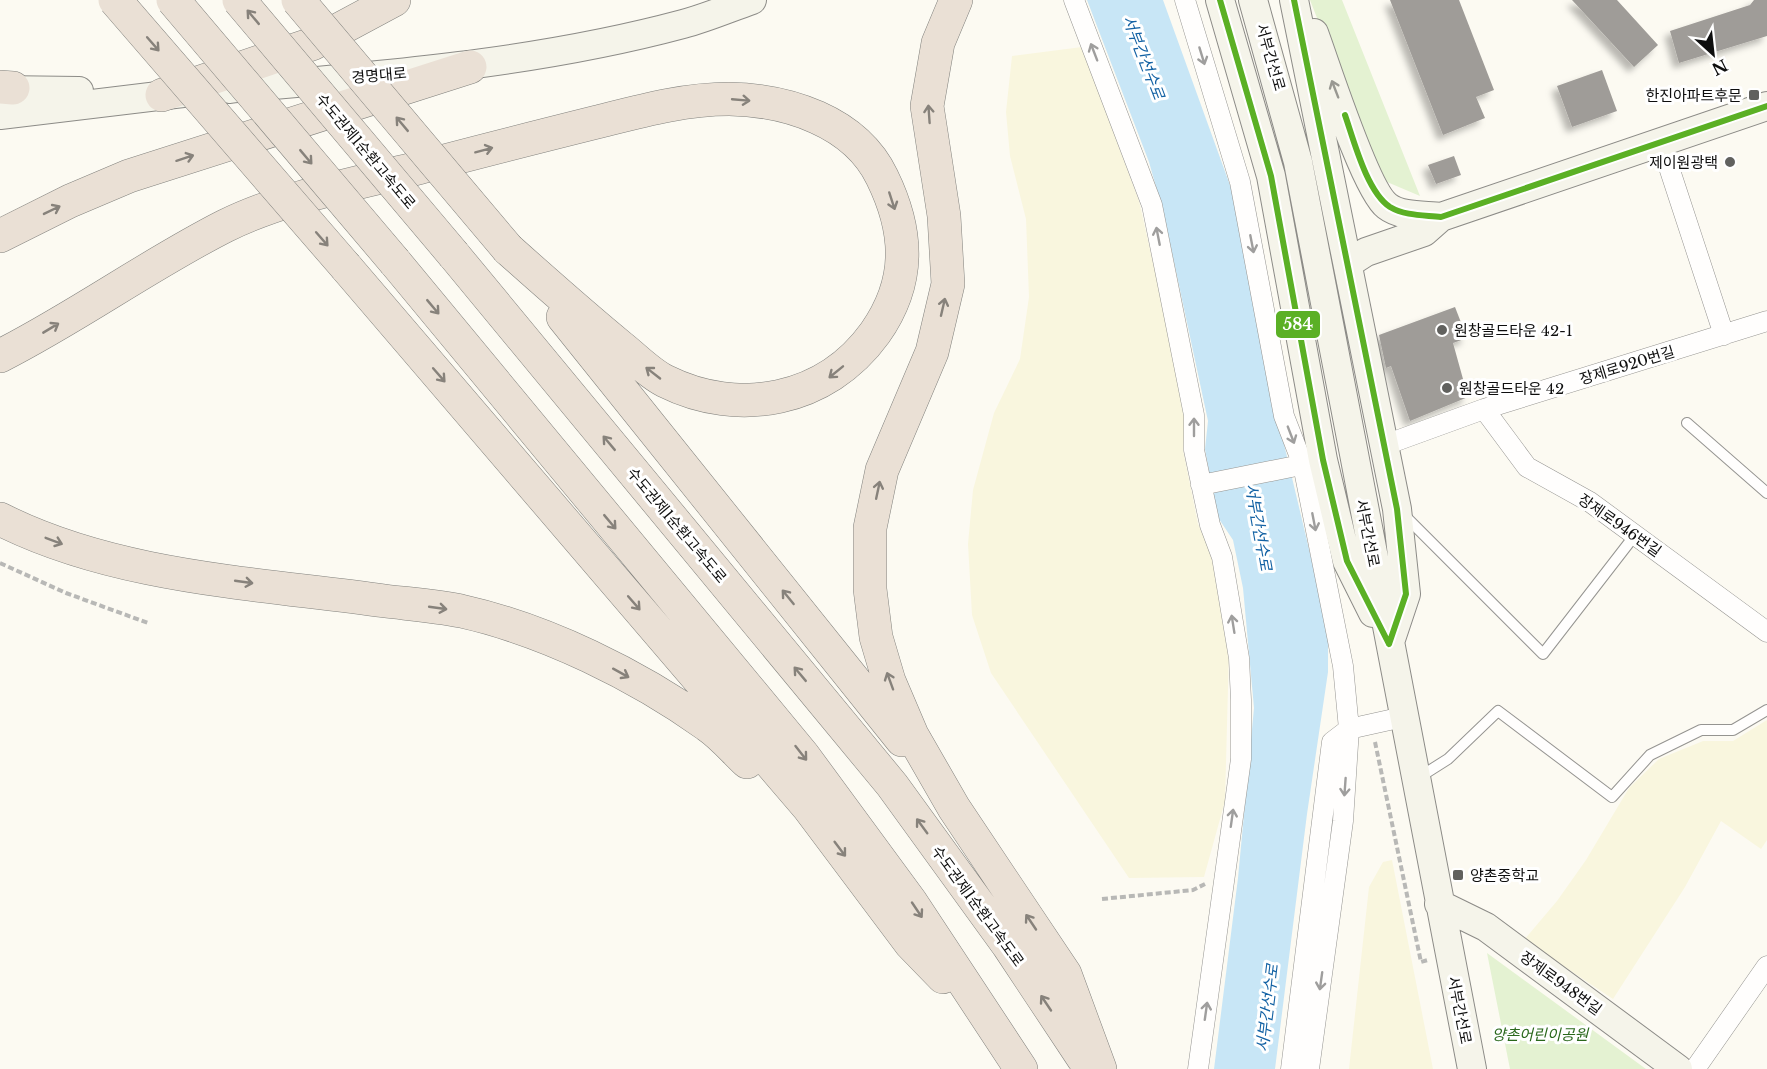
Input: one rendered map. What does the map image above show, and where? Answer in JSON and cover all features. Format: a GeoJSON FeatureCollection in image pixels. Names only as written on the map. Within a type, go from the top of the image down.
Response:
{"type":"FeatureCollection","features":[{"type":"Feature","properties":{"kind":"highway"},"geometry":{"type":"LineString","coordinates":[[115,0],[809,808],[911,944],[1013,1056]]}},
{"type":"Feature","properties":{"kind":"highway"},"geometry":{"type":"LineString","coordinates":[[173,0],[395,262],[802,754],[911,902],[1013,1056]]}},
{"type":"Feature","properties":{"kind":"highway","name":"수도권제1순환고속도로"},"geometry":{"type":"LineString","coordinates":[[239,0],[454,255],[892,785],[1008,945],[1090,1069]]}},
{"type":"Feature","properties":{"kind":"highway"},"geometry":{"type":"LineString","coordinates":[[298,0],[508,249],[954,808]]}},
{"type":"Feature","properties":{"kind":"highway"},"geometry":{"type":"LineString","coordinates":[[162,95],[312,44],[394,0]]}},
{"type":"Feature","properties":{"kind":"highway"},"geometry":{"type":"LineString","coordinates":[[956,0],[938,43],[927,106],[944,216],[948,284],[932,352],[882,470],[870,538],[870,589],[876,637],[889,681],[912,735],[954,808],[1065,974],[1100,1069]]}},
{"type":"Feature","properties":{"kind":"highway"},"geometry":{"type":"LineString","coordinates":[[0,236],[70,201],[129,176],[470,67]]}},
{"type":"Feature","properties":{"kind":"highway"},"geometry":{"type":"LineString","coordinates":[[0,356],[227,225],[280,205],[500,146],[683,101],[740,100],[771,103],[808,112],[844,134],[874,161],[890,194],[903,237],[901,275],[891,310],[864,348],[831,377],[792,394],[748,401],[698,395],[661,379],[582,316],[508,249]]}},
{"type":"Feature","properties":{"kind":"highway"},"geometry":{"type":"LineString","coordinates":[[0,519],[66,546],[117,561],[168,571],[462,612],[536,635],[602,662],[709,726],[780,792],[809,808]]}},
{"type":"Feature","properties":{"kind":"street","name":"경명대로"},"geometry":{"type":"LineString","coordinates":[[3,95],[162,95],[470,67],[558,53],[685,24],[752,0]]}},
{"type":"Feature","properties":{"kind":"street"},"geometry":{"type":"LineString","coordinates":[[1074,0],[1152,205],[1194,415],[1194,450],[1204,485],[1210,525],[1222,557],[1239,658],[1241,759],[1198,1069]]}},
{"type":"Feature","properties":{"kind":"street"},"geometry":{"type":"LineString","coordinates":[[1185,0],[1240,182],[1284,416],[1347,561],[1389,644]]}},
{"type":"Feature","properties":{"kind":"street"},"geometry":{"type":"LineString","coordinates":[[1220,0],[1271,176],[1305,464],[1343,666],[1349,729],[1343,821],[1309,1069]]}},
{"type":"Feature","properties":{"kind":"street","name":"서부간선로"},"geometry":{"type":"LineString","coordinates":[[1254,0],[1298,162],[1472,1069]]}},
{"type":"Feature","properties":{"kind":"street"},"geometry":{"type":"LineString","coordinates":[[1294,0],[1397,509],[1406,594],[1389,644]]}},
{"type":"Feature","properties":{"kind":"street"},"geometry":{"type":"LineString","coordinates":[[1301,0],[1370,182],[1387,206],[1406,214],[1441,217]]}},
{"type":"Feature","properties":{"kind":"street"},"geometry":{"type":"LineString","coordinates":[[1349,263],[1366,252],[1424,232],[1441,217],[1767,106]]}},
{"type":"Feature","properties":{"kind":"street"},"geometry":{"type":"LineString","coordinates":[[1661,143],[1724,335]]}},
{"type":"Feature","properties":{"kind":"street","name":"장제로920번길"},"geometry":{"type":"LineString","coordinates":[[1385,445],[1484,409],[1767,321]]}},
{"type":"Feature","properties":{"kind":"street","name":"장제로946번길"},"geometry":{"type":"LineString","coordinates":[[1484,409],[1527,467],[1590,502],[1767,632]]}},
{"type":"Feature","properties":{"kind":"street"},"geometry":{"type":"LineString","coordinates":[[1204,485],[1305,464]]}},
{"type":"Feature","properties":{"kind":"street"},"geometry":{"type":"LineString","coordinates":[[1291,1069],[1332,741],[1349,729],[1403,717]]}},
{"type":"Feature","properties":{"kind":"street","name":"장제로948번길"},"geometry":{"type":"LineString","coordinates":[[1439,904],[1486,927],[1678,1069]]}},
{"type":"Feature","properties":{"kind":"street"},"geometry":{"type":"LineString","coordinates":[[1695,1069],[1767,966]]}},
{"type":"Feature","properties":{"kind":"lane"},"geometry":{"type":"LineString","coordinates":[[1687,423],[1767,493]]}},
{"type":"Feature","properties":{"kind":"lane"},"geometry":{"type":"LineString","coordinates":[[1397,509],[1414,523],[1459,572],[1543,654],[1635,535]]}},
{"type":"Feature","properties":{"kind":"lane"},"geometry":{"type":"LineString","coordinates":[[1415,779],[1448,759],[1498,711],[1612,796],[1650,755],[1701,730],[1733,730],[1767,710]]}},
{"type":"Feature","properties":{"kind":"path"},"geometry":{"type":"LineString","coordinates":[[0,563],[66,593],[148,623]]}},
{"type":"Feature","properties":{"kind":"path"},"geometry":{"type":"LineString","coordinates":[[1102,899],[1193,890],[1207,883]]}},
{"type":"Feature","properties":{"kind":"shaded area"},"geometry":{"type":"Polygon","coordinates":[[[1082,47],[1139,201],[1186,408],[1183,450],[1198,524],[1214,558],[1229,649],[1225,801],[1204,877],[1129,878],[991,673],[972,615],[968,544],[973,490],[994,413],[1020,359],[1029,297],[1026,219],[1010,156],[1006,112],[1012,56],[1082,47]]]}},
{"type":"Feature","properties":{"kind":"shaded area"},"geometry":{"type":"Polygon","coordinates":[[[1767,720],[1767,840],[1761,849],[1721,821],[1685,887],[1613,999],[1524,940],[1557,901],[1586,860],[1629,788],[1659,759],[1703,741],[1733,741],[1767,720]]]}},
{"type":"Feature","properties":{"kind":"shaded area"},"geometry":{"type":"Polygon","coordinates":[[[1392,860],[1433,1069],[1349,1069],[1369,887],[1383,862],[1392,860]]]}},
{"type":"Feature","properties":{"kind":"green space"},"geometry":{"type":"Polygon","coordinates":[[[1310,0],[1342,0],[1420,196],[1380,179],[1310,0]]]}},
{"type":"Feature","properties":{"kind":"green space","name":"양촌어린이공원"},"geometry":{"type":"Polygon","coordinates":[[[1487,953],[1646,1069],[1510,1069],[1487,953]]]}},
{"type":"Feature","properties":{"kind":"water","name":"서부간선수로"},"geometry":{"type":"Polygon","coordinates":[[[1087,0],[1163,0],[1231,188],[1274,402],[1328,629],[1328,672],[1307,814],[1275,1069],[1214,1069],[1238,878],[1254,708],[1243,588],[1233,540],[1217,516],[1205,449],[1208,421],[1164,215],[1149,162],[1087,0]]]}},
{"type":"Feature","properties":{"kind":"building"},"geometry":{"type":"Polygon","coordinates":[[[1390,0],[1459,0],[1494,90],[1476,97],[1485,118],[1443,135],[1390,0]]]}},
{"type":"Feature","properties":{"kind":"building"},"geometry":{"type":"Polygon","coordinates":[[[1572,0],[1617,0],[1658,45],[1634,67],[1572,0]]]}},
{"type":"Feature","properties":{"kind":"building"},"geometry":{"type":"Polygon","coordinates":[[[1754,0],[1767,0],[1767,36],[1679,63],[1670,31],[1750,5],[1754,0]]]}},
{"type":"Feature","properties":{"kind":"building"},"geometry":{"type":"Polygon","coordinates":[[[1602,70],[1617,111],[1572,127],[1557,86],[1602,70]]]}},
{"type":"Feature","properties":{"kind":"building"},"geometry":{"type":"Polygon","coordinates":[[[1454,156],[1461,175],[1436,184],[1428,165],[1454,156]]]}},
{"type":"Feature","properties":{"kind":"building"},"geometry":{"type":"Polygon","coordinates":[[[1455,307],[1467,338],[1453,343],[1468,397],[1410,421],[1391,366],[1386,368],[1379,335],[1455,307]]]}},
{"type":"Feature","properties":{"kind":"transit line","name":"584"},"geometry":{"type":"LineString","coordinates":[[1220,0],[1271,176],[1323,460],[1347,561],[1389,644]]}},
{"type":"Feature","properties":{"kind":"transit line","name":"584"},"geometry":{"type":"LineString","coordinates":[[1294,0],[1397,509],[1406,594],[1389,644]]}},
{"type":"Feature","properties":{"kind":"transit line","name":"584"},"geometry":{"type":"LineString","coordinates":[[1345,115],[1362,165],[1382,200],[1390,207],[1402,212],[1441,217],[1767,106]]}},
{"type":"Feature","properties":{"kind":"place","name":"한진아파트후문"},"geometry":{"type":"Point","coordinates":[1754,95]}},
{"type":"Feature","properties":{"kind":"place","name":"제이원광택"},"geometry":{"type":"Point","coordinates":[1730,162]}},
{"type":"Feature","properties":{"kind":"place","name":"원창골드타운 42-1"},"geometry":{"type":"Point","coordinates":[1442,330]}},
{"type":"Feature","properties":{"kind":"place","name":"원창골드타운 42"},"geometry":{"type":"Point","coordinates":[1447,388]}},
{"type":"Feature","properties":{"kind":"place","name":"양촌중학교"},"geometry":{"type":"Point","coordinates":[1458,875]}}]}
